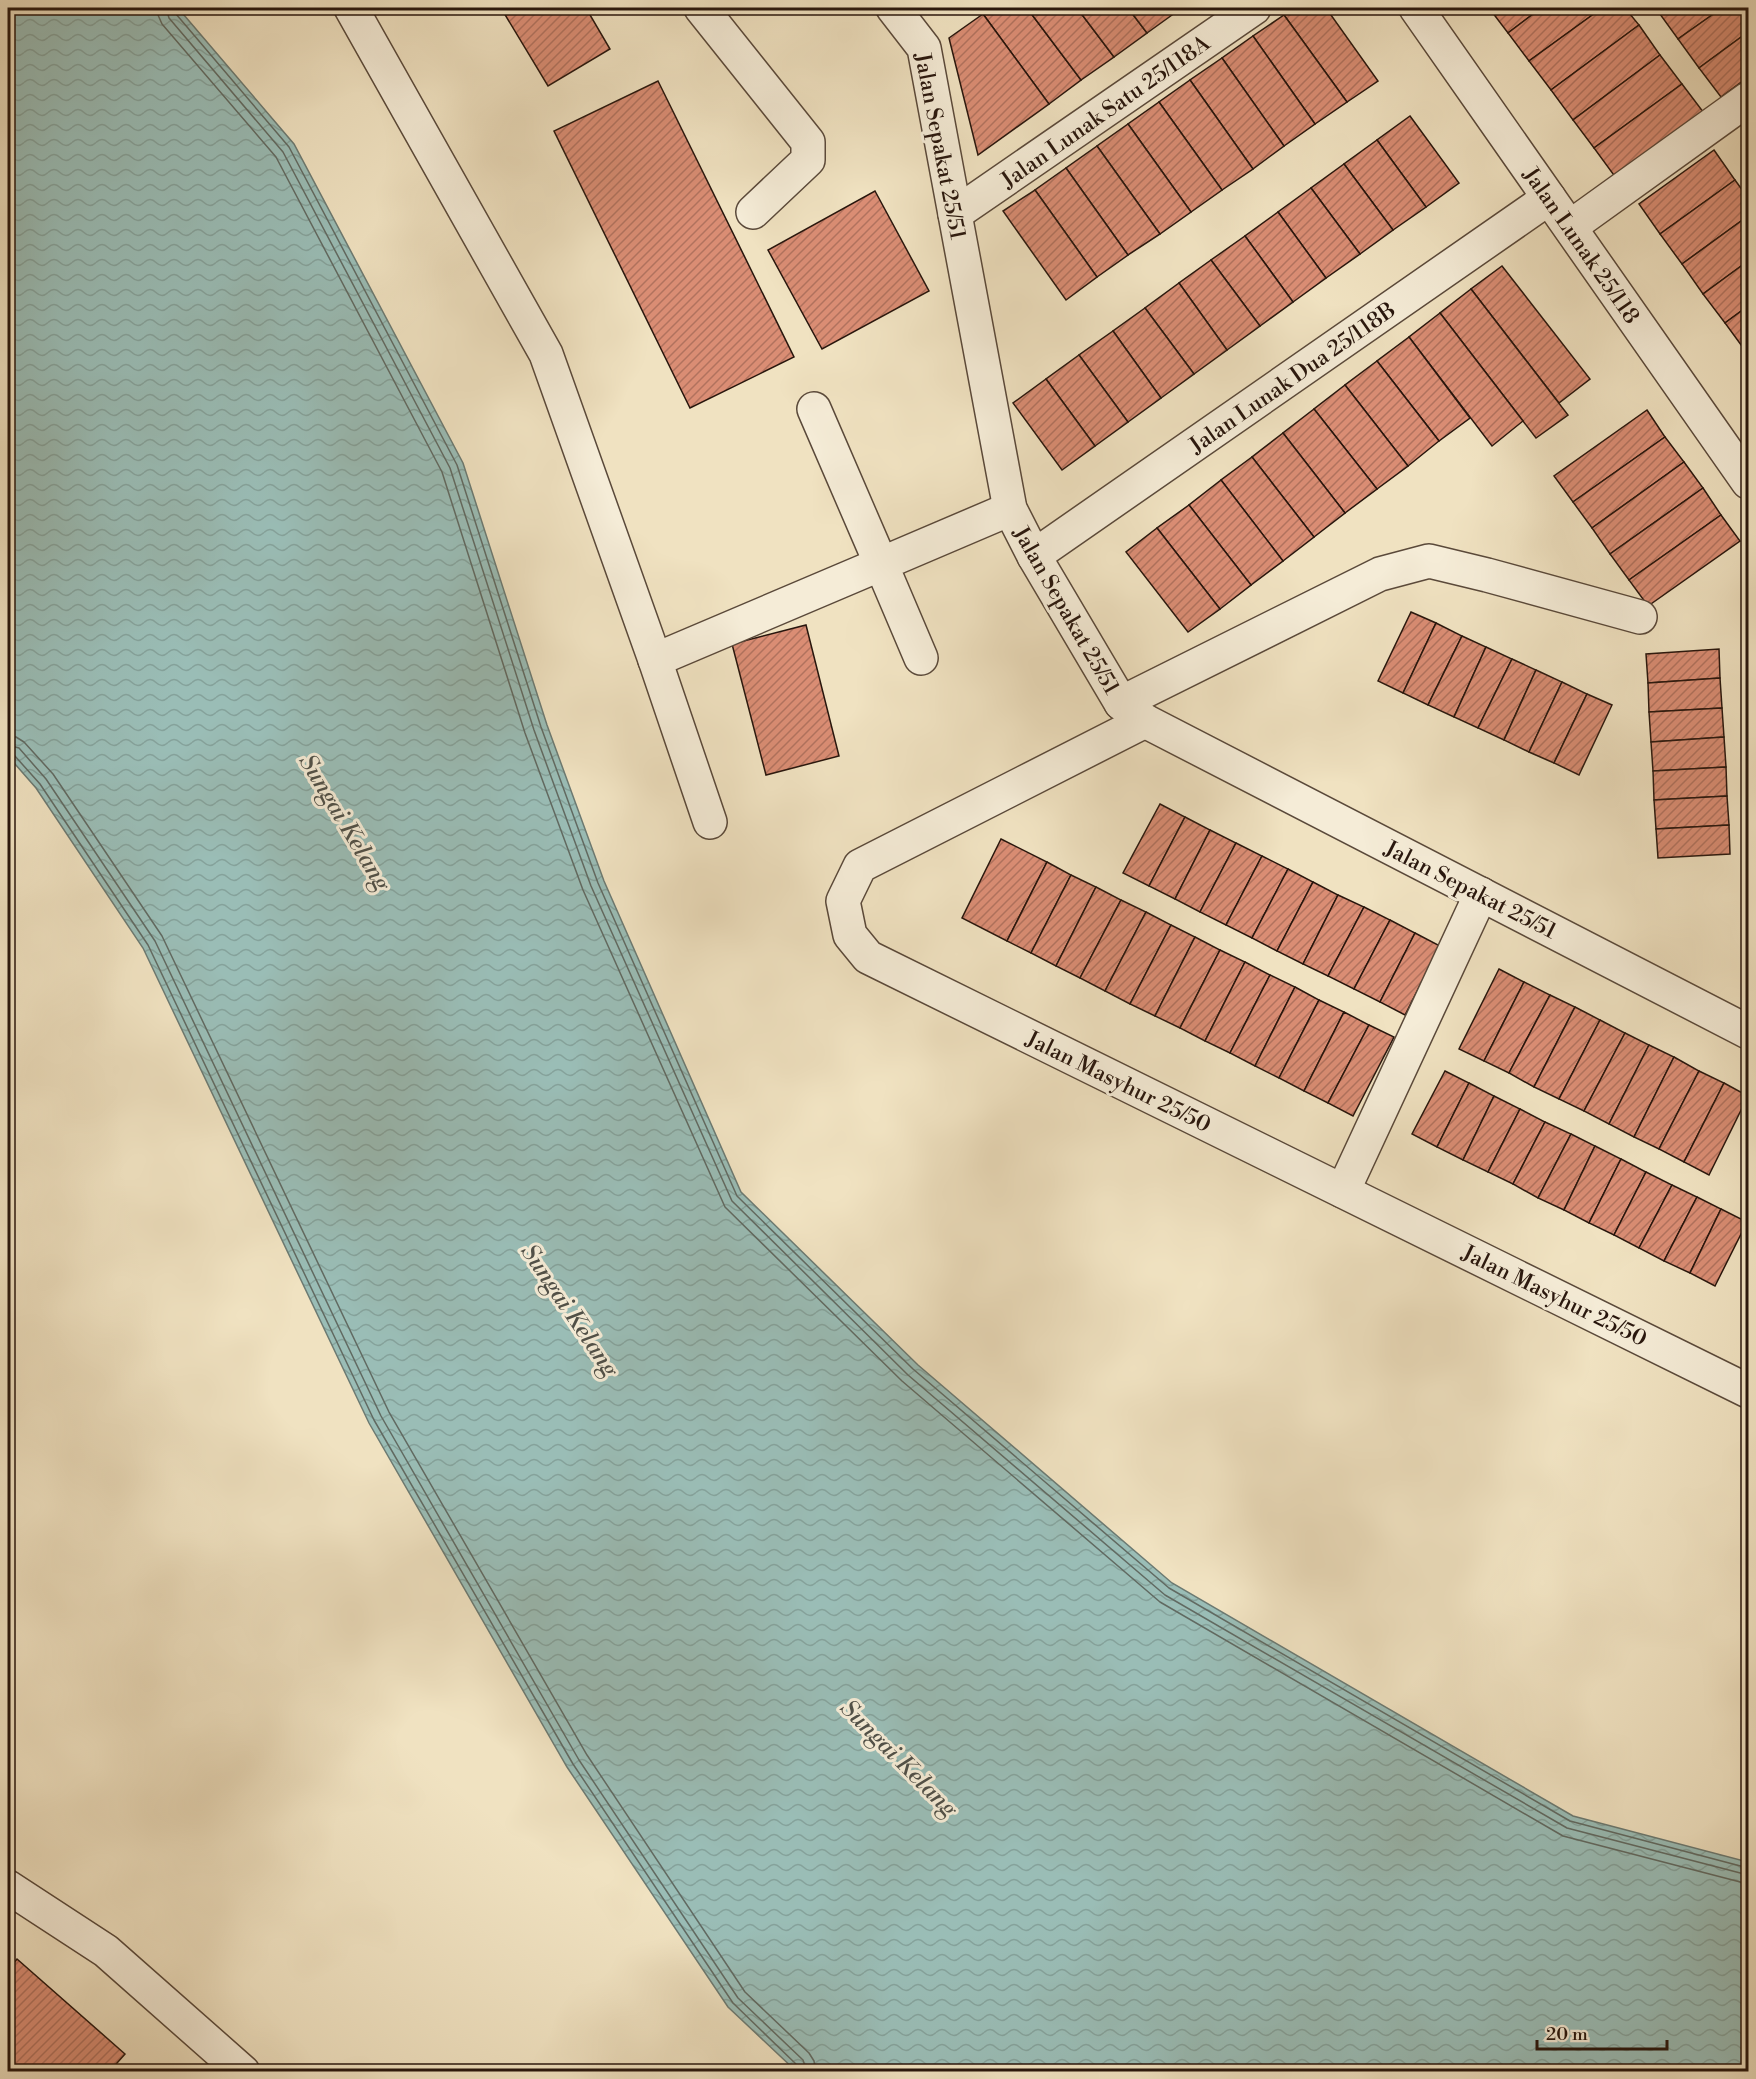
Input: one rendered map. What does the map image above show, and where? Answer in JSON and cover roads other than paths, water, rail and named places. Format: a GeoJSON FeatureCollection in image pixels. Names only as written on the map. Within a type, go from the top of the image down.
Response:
{"type":"FeatureCollection","features":[{"type":"Feature","properties":{"kind":"street"},"geometry":{"type":"LineString","coordinates":[[351,8],[546,354],[710,822]]}},
{"type":"Feature","properties":{"kind":"street"},"geometry":{"type":"LineString","coordinates":[[701,8],[808,142],[808,160],[753,212]]}},
{"type":"Feature","properties":{"kind":"street","name":"Jalan Sepakat 25/51"},"geometry":{"type":"LineString","coordinates":[[893,8],[924,48],[1010,509],[1034,556],[1133,712],[1749,1032]]}},
{"type":"Feature","properties":{"kind":"street","name":"Jalan Lunak Satu 25/118A"},"geometry":{"type":"LineString","coordinates":[[955,214],[1254,8]]}},
{"type":"Feature","properties":{"kind":"street","name":"Jalan Lunak 25/118"},"geometry":{"type":"LineString","coordinates":[[1416,8],[1749,482]]}},
{"type":"Feature","properties":{"kind":"street"},"geometry":{"type":"LineString","coordinates":[[1570,227],[1749,99]]}},
{"type":"Feature","properties":{"kind":"street","name":"Jalan Lunak Dua 25/118B"},"geometry":{"type":"LineString","coordinates":[[1034,556],[1549,198]]}},
{"type":"Feature","properties":{"kind":"street"},"geometry":{"type":"LineString","coordinates":[[814,409],[921,658]]}},
{"type":"Feature","properties":{"kind":"street"},"geometry":{"type":"LineString","coordinates":[[655,660],[1010,509]]}},
{"type":"Feature","properties":{"kind":"street","name":"Jalan Masyhur 25/50"},"geometry":{"type":"LineString","coordinates":[[1640,617],[1429,561],[1380,574],[860,866],[843,901],[850,935],[868,957],[1749,1391]]}},
{"type":"Feature","properties":{"kind":"street"},"geometry":{"type":"LineString","coordinates":[[1344,1191],[1481,894]]}},
{"type":"Feature","properties":{"kind":"street"},"geometry":{"type":"LineString","coordinates":[[8,1887],[106,1951],[243,2072]]}},
{"type":"Feature","properties":{"kind":"water","name":"Sungai Kelang"},"geometry":{"type":"Polygon","coordinates":[[[8,8],[178,8],[294,144],[463,463],[547,725],[604,881],[741,1192],[918,1365],[1172,1583],[1573,1816],[1748,1862],[1748,2071],[796,2071],[728,2007],[567,1767],[369,1423],[143,948],[36,788],[8,756],[8,8]]]}}]}
